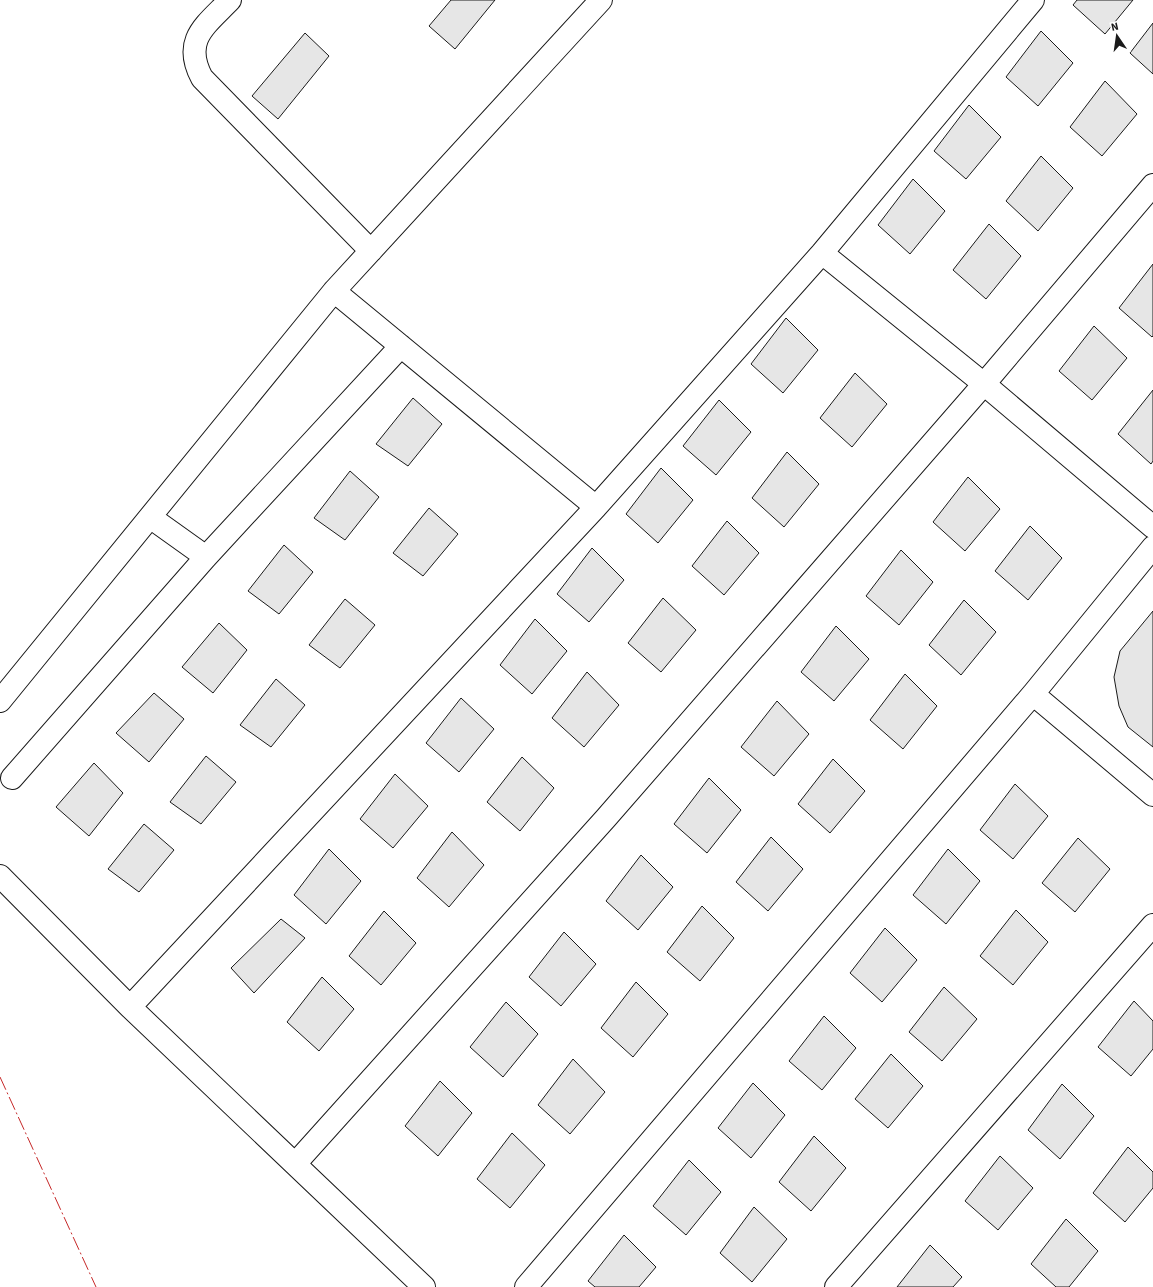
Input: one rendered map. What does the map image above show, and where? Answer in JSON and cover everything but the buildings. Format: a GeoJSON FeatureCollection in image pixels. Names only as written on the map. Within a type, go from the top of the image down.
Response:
{"type":"FeatureCollection","features":[{"type":"Feature","properties":{"kind":"street"},"geometry":{"type":"LineString","coordinates":[[230,0],[200,32],[195,42],[194,56],[202,78],[371,251]]}},
{"type":"Feature","properties":{"kind":"street"},"geometry":{"type":"LineString","coordinates":[[0,701],[334,291],[601,0]]}},
{"type":"Feature","properties":{"kind":"street"},"geometry":{"type":"LineString","coordinates":[[130,1007],[596,507],[822,253],[1033,0]]}},
{"type":"Feature","properties":{"kind":"street"},"geometry":{"type":"LineString","coordinates":[[295,1164],[606,818],[984,384],[1153,185]]}},
{"type":"Feature","properties":{"kind":"street"},"geometry":{"type":"LineString","coordinates":[[822,253],[984,384],[1153,527]]}},
{"type":"Feature","properties":{"kind":"street"},"geometry":{"type":"LineString","coordinates":[[334,291],[596,507]]}},
{"type":"Feature","properties":{"kind":"street"},"geometry":{"type":"LineString","coordinates":[[12,778],[206,557],[401,346]]}},
{"type":"Feature","properties":{"kind":"street"},"geometry":{"type":"LineString","coordinates":[[150,517],[206,557]]}},
{"type":"Feature","properties":{"kind":"street"},"geometry":{"type":"LineString","coordinates":[[526,1287],[1033,694],[1153,547]]}},
{"type":"Feature","properties":{"kind":"street"},"geometry":{"type":"LineString","coordinates":[[1033,694],[1153,795]]}},
{"type":"Feature","properties":{"kind":"street"},"geometry":{"type":"LineString","coordinates":[[0,876],[130,1007],[424,1287]]}},
{"type":"Feature","properties":{"kind":"street"},"geometry":{"type":"LineString","coordinates":[[836,1287],[1153,925]]}},
{"type":"Feature","properties":{"kind":"power"},"geometry":{"type":"LineString","coordinates":[[0,1077],[96,1287]]}}]}
